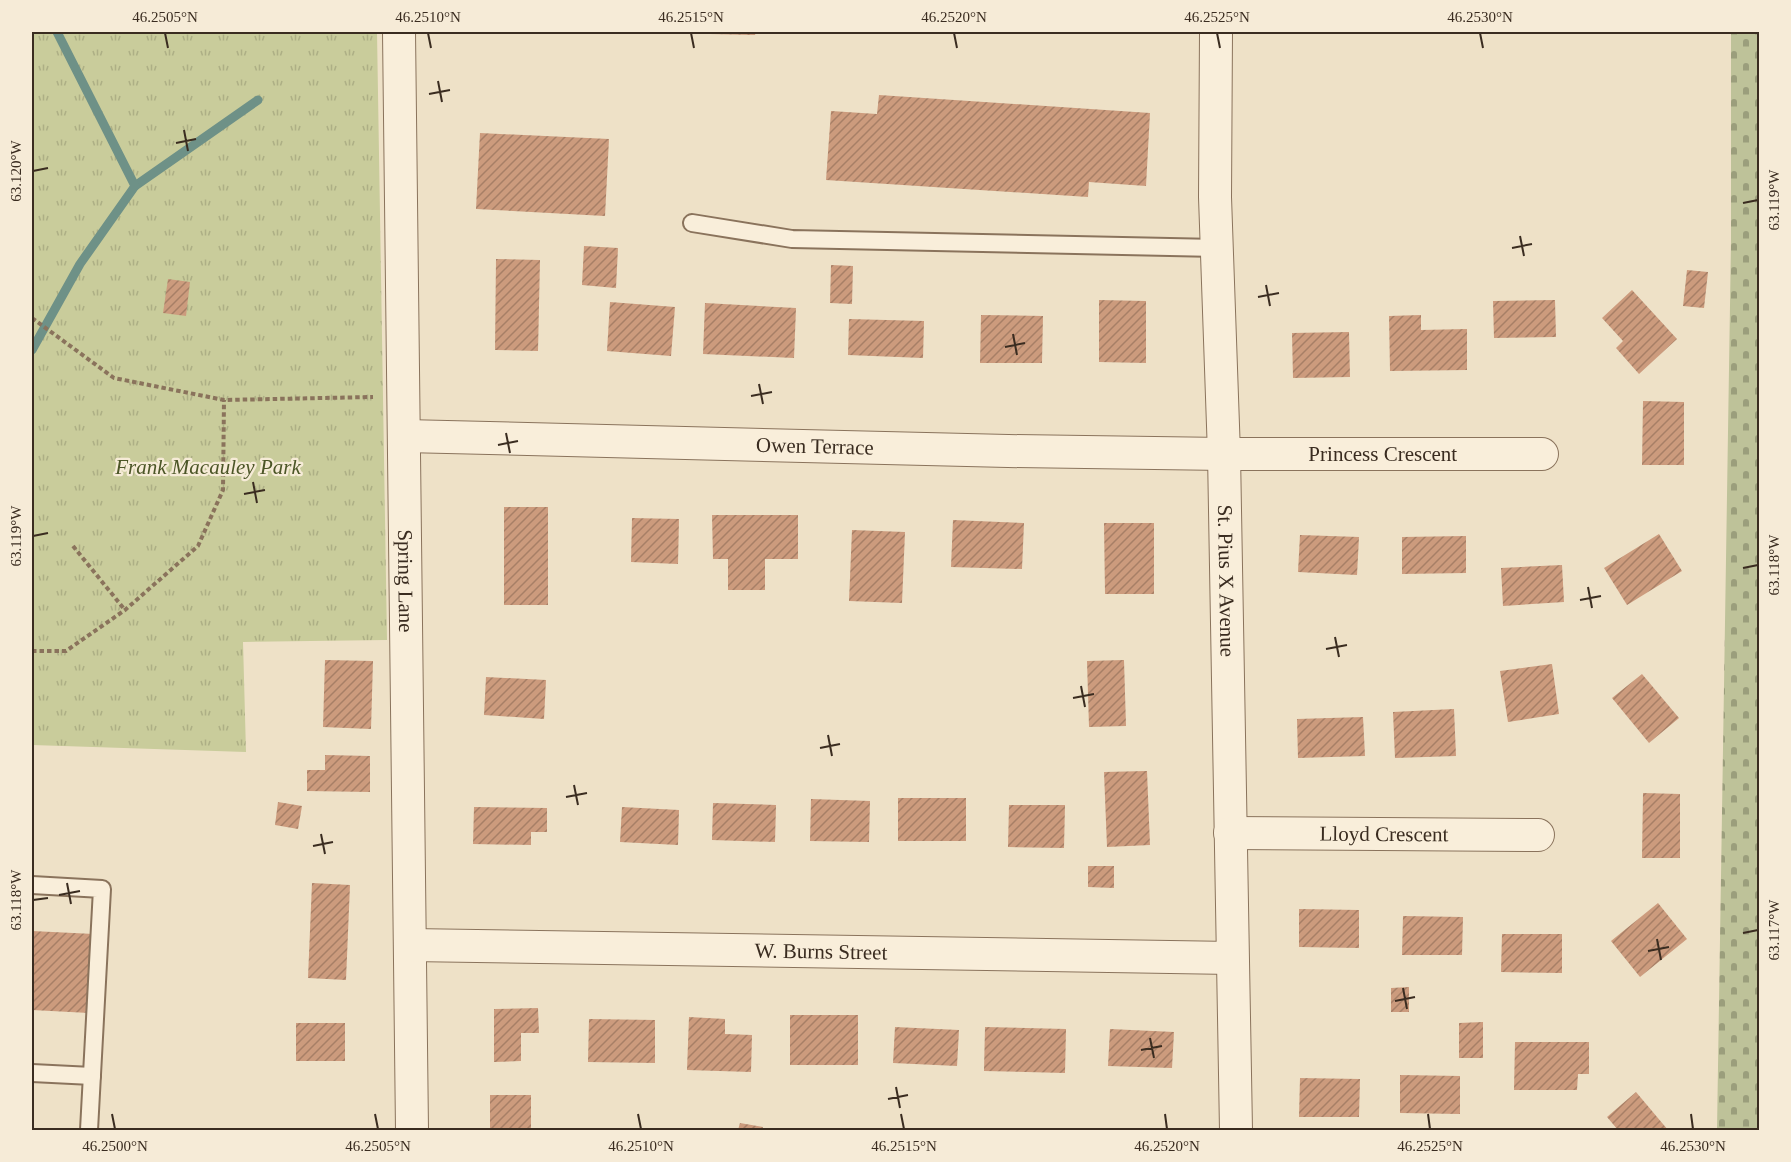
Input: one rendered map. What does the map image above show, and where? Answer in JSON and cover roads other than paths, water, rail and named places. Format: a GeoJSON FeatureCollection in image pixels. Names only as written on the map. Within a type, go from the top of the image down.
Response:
{"type":"FeatureCollection","features":[{"type":"Feature","properties":{"kind":"street","name":"Spring Lane"},"geometry":{"type":"LineString","coordinates":[[399,32],[412,1131]]}},
{"type":"Feature","properties":{"kind":"street","name":"St. Pius X Avenue"},"geometry":{"type":"LineString","coordinates":[[1216,32],[1215,197],[1224,454],[1236,1131]]}},
{"type":"Feature","properties":{"kind":"street","name":"Owen Terrace"},"geometry":{"type":"LineString","coordinates":[[405,436],[1224,454]]}},
{"type":"Feature","properties":{"kind":"street","name":"Princess Crescent"},"geometry":{"type":"LineString","coordinates":[[1224,454],[1542,454]]}},
{"type":"Feature","properties":{"kind":"street","name":"Lloyd Crescent"},"geometry":{"type":"LineString","coordinates":[[1230,833],[1538,835]]}},
{"type":"Feature","properties":{"kind":"street","name":"W. Burns Street"},"geometry":{"type":"LineString","coordinates":[[410,945],[1232,958]]}},
{"type":"Feature","properties":{"kind":"lane"},"geometry":{"type":"LineString","coordinates":[[692,224],[792,239],[1217,248]]}},
{"type":"Feature","properties":{"kind":"lane"},"geometry":{"type":"LineString","coordinates":[[32,885],[102,889],[89,1131]]}},
{"type":"Feature","properties":{"kind":"lane"},"geometry":{"type":"LineString","coordinates":[[32,1072],[92,1076]]}},
{"type":"Feature","properties":{"kind":"waterway"},"geometry":{"type":"LineString","coordinates":[[32,350],[80,264],[135,186],[57,32]]}},
{"type":"Feature","properties":{"kind":"waterway"},"geometry":{"type":"LineString","coordinates":[[135,186],[258,100]]}},
{"type":"Feature","properties":{"kind":"park label","name":"Frank Macauley Park"},"geometry":{"type":"Point","coordinates":[208,467]}}]}
